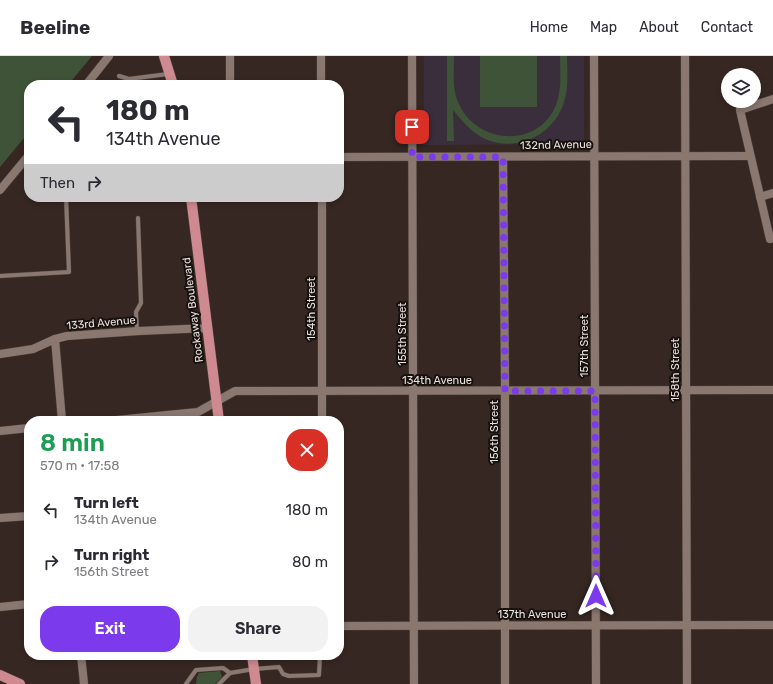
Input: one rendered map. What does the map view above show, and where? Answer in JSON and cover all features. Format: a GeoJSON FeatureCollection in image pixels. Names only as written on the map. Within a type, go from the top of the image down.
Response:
{"type":"FeatureCollection","features":[{"type":"Feature","properties":{"kind":"main road"},"geometry":{"type":"LineString","coordinates":[[164,56],[172,80]]}},
{"type":"Feature","properties":{"kind":"main road","name":"Rockaway Boulevard"},"geometry":{"type":"LineString","coordinates":[[192,202],[218,416]]}},
{"type":"Feature","properties":{"kind":"main road"},"geometry":{"type":"LineString","coordinates":[[253,660],[256,684]]}},
{"type":"Feature","properties":{"kind":"main road"},"geometry":{"type":"LineString","coordinates":[[0,675],[20,684]]}},
{"type":"Feature","properties":{"kind":"street"},"geometry":{"type":"LineString","coordinates":[[90,80],[109,56]]}},
{"type":"Feature","properties":{"kind":"street"},"geometry":{"type":"LineString","coordinates":[[230,56],[230,80]]}},
{"type":"Feature","properties":{"kind":"street"},"geometry":{"type":"LineString","coordinates":[[321,56],[321,80]]}},
{"type":"Feature","properties":{"kind":"street","name":"155th Street"},"geometry":{"type":"LineString","coordinates":[[412,56],[414,684]]}},
{"type":"Feature","properties":{"kind":"street","name":"157th Street"},"geometry":{"type":"LineString","coordinates":[[594,56],[596,684]]}},
{"type":"Feature","properties":{"kind":"street","name":"158th Street"},"geometry":{"type":"LineString","coordinates":[[685,56],[687,684]]}},
{"type":"Feature","properties":{"kind":"street"},"geometry":{"type":"LineString","coordinates":[[770,239],[740,110],[773,99]]}},
{"type":"Feature","properties":{"kind":"street","name":"132nd Avenue"},"geometry":{"type":"LineString","coordinates":[[344,157],[750,156]]}},
{"type":"Feature","properties":{"kind":"street","name":"156th Street"},"geometry":{"type":"LineString","coordinates":[[503,157],[505,684]]}},
{"type":"Feature","properties":{"kind":"street"},"geometry":{"type":"LineString","coordinates":[[0,190],[24,161]]}},
{"type":"Feature","properties":{"kind":"street"},"geometry":{"type":"LineString","coordinates":[[760,197],[773,193]]}},
{"type":"Feature","properties":{"kind":"street","name":"154th Street"},"geometry":{"type":"LineString","coordinates":[[322,202],[322,416]]}},
{"type":"Feature","properties":{"kind":"street","name":"133rd Avenue"},"geometry":{"type":"LineString","coordinates":[[0,354],[34,349],[55,339],[67,336],[207,328]]}},
{"type":"Feature","properties":{"kind":"street"},"geometry":{"type":"LineString","coordinates":[[55,339],[62,416]]}},
{"type":"Feature","properties":{"kind":"street","name":"134th Avenue"},"geometry":{"type":"LineString","coordinates":[[156,416],[195,412],[217,403],[235,391],[773,390]]}},
{"type":"Feature","properties":{"kind":"street"},"geometry":{"type":"LineString","coordinates":[[0,431],[24,429]]}},
{"type":"Feature","properties":{"kind":"street"},"geometry":{"type":"LineString","coordinates":[[0,518],[24,516]]}},
{"type":"Feature","properties":{"kind":"street"},"geometry":{"type":"LineString","coordinates":[[0,607],[24,605]]}},
{"type":"Feature","properties":{"kind":"street","name":"137th Avenue"},"geometry":{"type":"LineString","coordinates":[[344,626],[773,625]]}},
{"type":"Feature","properties":{"kind":"street"},"geometry":{"type":"LineString","coordinates":[[82,660],[84,684]]}},
{"type":"Feature","properties":{"kind":"lane"},"geometry":{"type":"LineString","coordinates":[[118,76],[129,79],[171,73]]}},
{"type":"Feature","properties":{"kind":"lane"},"geometry":{"type":"LineString","coordinates":[[0,276],[70,272],[66,202]]}},
{"type":"Feature","properties":{"kind":"lane"},"geometry":{"type":"LineString","coordinates":[[137,331],[136,312],[140,303],[138,218]]}},
{"type":"Feature","properties":{"kind":"lane"},"geometry":{"type":"LineString","coordinates":[[195,412],[195,416]]}},
{"type":"Feature","properties":{"kind":"lane"},"geometry":{"type":"LineString","coordinates":[[219,684],[230,673],[254,669],[279,667],[283,674],[289,676],[319,675],[320,660]]}},
{"type":"Feature","properties":{"kind":"lane"},"geometry":{"type":"LineString","coordinates":[[186,684],[196,670],[223,668],[230,673]]}},
{"type":"Feature","properties":{"kind":"shaded area"},"geometry":{"type":"Polygon","coordinates":[[[424,56],[584,56],[584,144],[424,145],[424,56]]]}},
{"type":"Feature","properties":{"kind":"green space"},"geometry":{"type":"Polygon","coordinates":[[[0,56],[92,56],[72,80],[24,80],[24,138],[0,167],[0,56]]]}},
{"type":"Feature","properties":{"kind":"green space"},"geometry":{"type":"Polygon","coordinates":[[[447,56],[454,56],[456,97],[466,116],[478,127],[492,133],[507,136],[522,135],[535,129],[547,120],[558,99],[560,56],[567,56],[567,91],[559,114],[552,124],[533,138],[509,144],[497,143],[485,139],[475,133],[453,110],[454,141],[447,141],[447,56]]]}},
{"type":"Feature","properties":{"kind":"green space"},"geometry":{"type":"Polygon","coordinates":[[[480,56],[537,56],[537,107],[480,107],[480,56]]]}},
{"type":"Feature","properties":{"kind":"green space"},"geometry":{"type":"Polygon","coordinates":[[[220,671],[222,677],[215,684],[196,684],[199,673],[220,671]]]}},
{"type":"Feature","properties":{"kind":"route"},"geometry":{"type":"LineString","coordinates":[[412,127],[412,157],[503,157],[505,391],[595,391],[596,596]]}}]}
